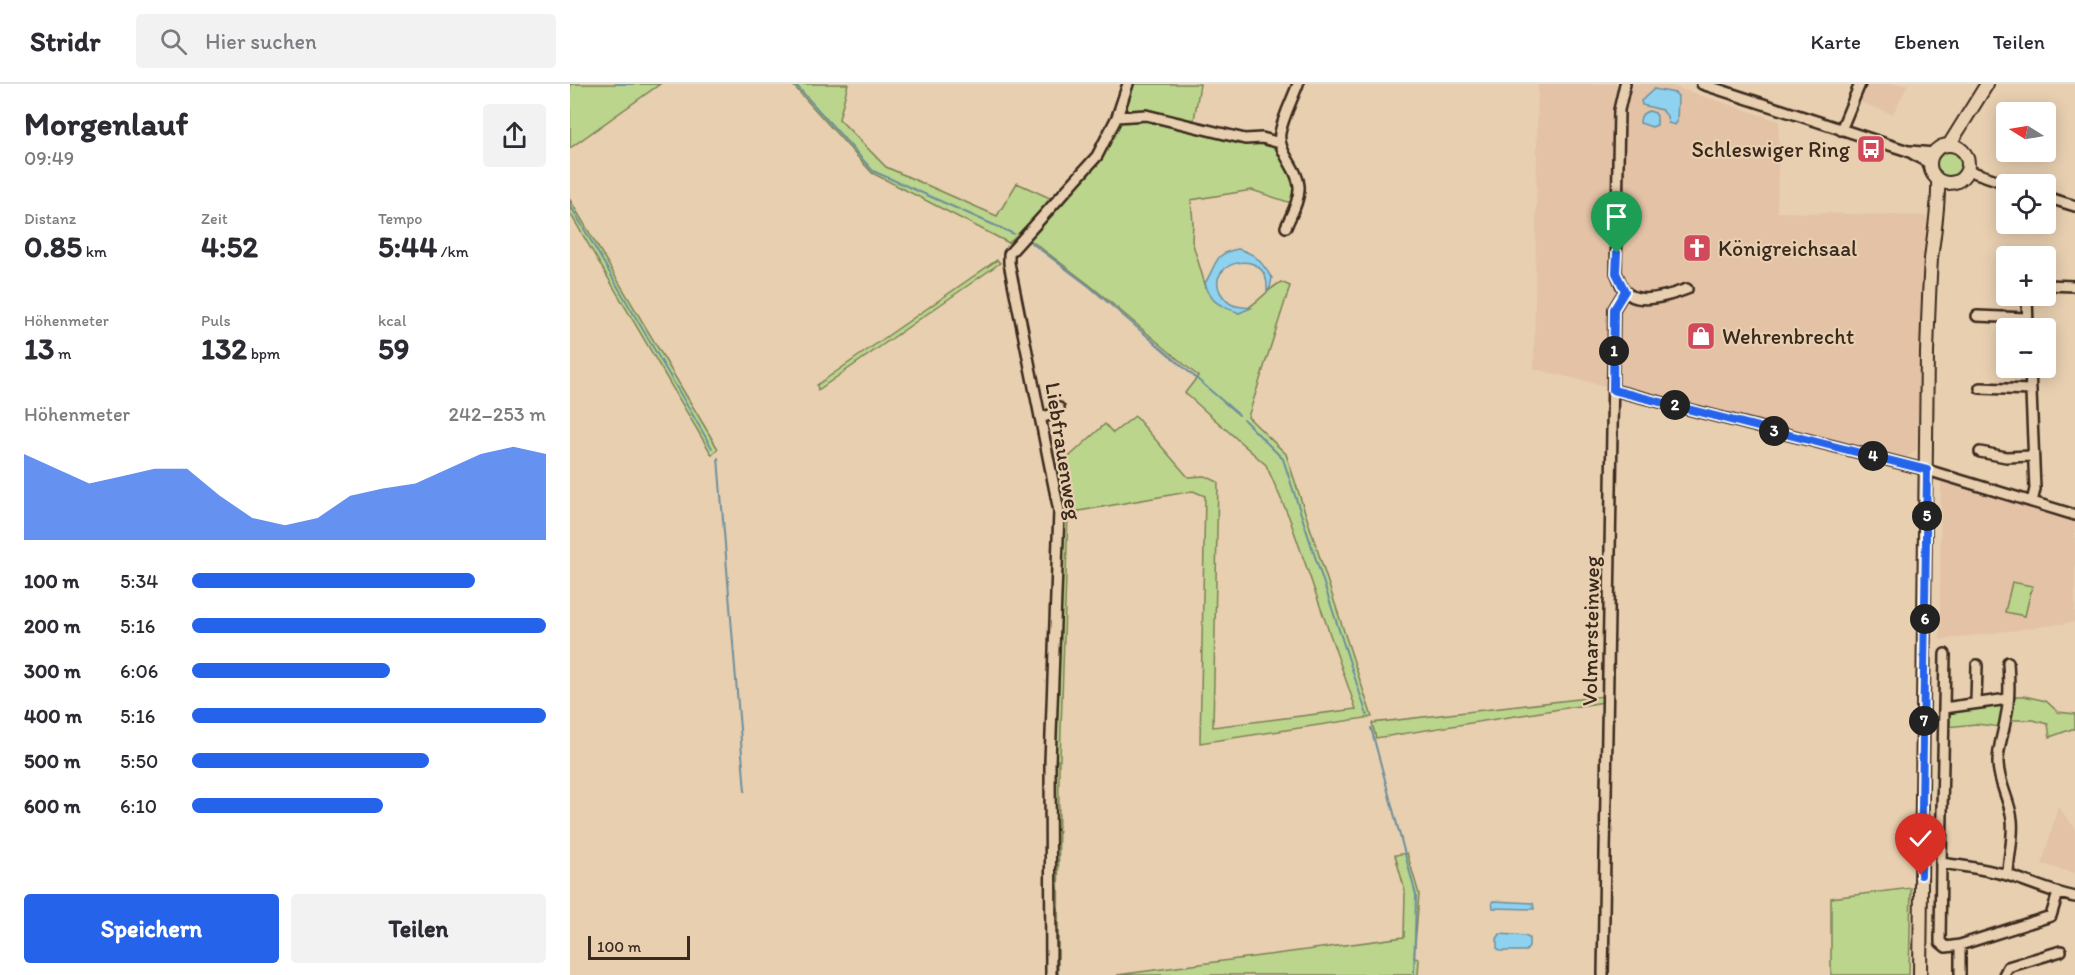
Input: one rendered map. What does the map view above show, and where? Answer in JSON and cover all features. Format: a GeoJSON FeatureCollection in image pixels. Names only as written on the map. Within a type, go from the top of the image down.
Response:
{"type":"FeatureCollection","features":[{"type":"Feature","properties":{"kind":"main road"},"geometry":{"type":"LineString","coordinates":[[1955,147],[1966,118],[1987,84]]}},
{"type":"Feature","properties":{"kind":"main road"},"geometry":{"type":"LineString","coordinates":[[1943,146],[1955,147],[1967,159],[1967,170],[1963,177],[1945,181],[1931,170],[1932,159],[1943,146]]}},
{"type":"Feature","properties":{"kind":"main road"},"geometry":{"type":"LineString","coordinates":[[1920,975],[1929,281],[1938,209],[1945,181]]}},
{"type":"Feature","properties":{"kind":"street","name":"Liebfrauenweg"},"geometry":{"type":"LineString","coordinates":[[1051,975],[1050,762],[1059,511],[1009,254],[1097,156],[1117,117],[1128,84]]}},
{"type":"Feature","properties":{"kind":"street"},"geometry":{"type":"LineString","coordinates":[[1286,227],[1299,188],[1298,178],[1280,143],[1280,134],[1298,84]]}},
{"type":"Feature","properties":{"kind":"street"},"geometry":{"type":"LineString","coordinates":[[1625,84],[1619,110],[1616,273],[1625,291],[1638,298],[1664,297],[1687,289]]}},
{"type":"Feature","properties":{"kind":"street"},"geometry":{"type":"LineString","coordinates":[[1702,84],[1932,159]]}},
{"type":"Feature","properties":{"kind":"street"},"geometry":{"type":"LineString","coordinates":[[1842,130],[1860,84]]}},
{"type":"Feature","properties":{"kind":"street"},"geometry":{"type":"LineString","coordinates":[[1117,117],[1146,115],[1245,139],[1262,138],[1280,143]]}},
{"type":"Feature","properties":{"kind":"street"},"geometry":{"type":"LineString","coordinates":[[1967,170],[1996,180]]}},
{"type":"Feature","properties":{"kind":"street"},"geometry":{"type":"LineString","coordinates":[[2056,199],[2075,206]]}},
{"type":"Feature","properties":{"kind":"street"},"geometry":{"type":"LineString","coordinates":[[2056,285],[2075,286]]}},
{"type":"Feature","properties":{"kind":"street","name":"Volmarsteinweg"},"geometry":{"type":"LineString","coordinates":[[1603,975],[1614,309],[1625,291]]}},
{"type":"Feature","properties":{"kind":"street"},"geometry":{"type":"LineString","coordinates":[[1977,316],[2027,318],[2027,306]]}},
{"type":"Feature","properties":{"kind":"street"},"geometry":{"type":"LineString","coordinates":[[2030,378],[2035,489],[2032,502]]}},
{"type":"Feature","properties":{"kind":"street"},"geometry":{"type":"LineString","coordinates":[[1980,388],[2031,390]]}},
{"type":"Feature","properties":{"kind":"street"},"geometry":{"type":"LineString","coordinates":[[1613,390],[1927,470],[2075,515]]}},
{"type":"Feature","properties":{"kind":"street"},"geometry":{"type":"LineString","coordinates":[[1040,418],[1050,415],[1059,408]]}},
{"type":"Feature","properties":{"kind":"street"},"geometry":{"type":"LineString","coordinates":[[1980,452],[2006,457],[2033,456]]}},
{"type":"Feature","properties":{"kind":"street"},"geometry":{"type":"LineString","coordinates":[[1945,654],[1940,942],[1946,947],[1960,945],[2051,916],[2058,893]]}},
{"type":"Feature","properties":{"kind":"street"},"geometry":{"type":"LineString","coordinates":[[2008,662],[2007,715],[1998,761],[2000,781],[2008,800],[2012,821],[2012,848],[2008,875]]}},
{"type":"Feature","properties":{"kind":"street"},"geometry":{"type":"LineString","coordinates":[[1976,702],[1977,665]]}},
{"type":"Feature","properties":{"kind":"street"},"geometry":{"type":"LineString","coordinates":[[1944,708],[2008,699]]}},
{"type":"Feature","properties":{"kind":"street"},"geometry":{"type":"LineString","coordinates":[[1941,863],[1981,868],[2075,897]]}},
{"type":"Feature","properties":{"kind":"street"},"geometry":{"type":"LineString","coordinates":[[1960,945],[1960,975]]}},
{"type":"Feature","properties":{"kind":"street"},"geometry":{"type":"LineString","coordinates":[[2004,975],[2008,968],[2061,951]]}},
{"type":"Feature","properties":{"kind":"shaded area"},"geometry":{"type":"Polygon","coordinates":[[[1538,84],[1666,84],[1779,121],[1777,212],[1927,216],[1921,294],[1917,449],[1905,459],[1773,425],[1534,369],[1538,84]]]}},
{"type":"Feature","properties":{"kind":"shaded area"},"geometry":{"type":"Polygon","coordinates":[[[1866,84],[1908,84],[1893,114],[1857,101],[1866,84]]]}},
{"type":"Feature","properties":{"kind":"shaded area"},"geometry":{"type":"Polygon","coordinates":[[[1941,480],[2075,521],[2075,622],[1940,640],[1941,480]]]}},
{"type":"Feature","properties":{"kind":"shaded area"},"geometry":{"type":"Polygon","coordinates":[[[2058,807],[2075,828],[2075,873],[2042,864],[2058,807]]]}},
{"type":"Feature","properties":{"kind":"green space"},"geometry":{"type":"Polygon","coordinates":[[[570,84],[660,84],[570,148],[570,84]]]}},
{"type":"Feature","properties":{"kind":"green space"},"geometry":{"type":"Polygon","coordinates":[[[792,84],[848,84],[839,119],[886,167],[997,216],[1017,183],[1052,199],[1009,243],[872,173],[792,84]]]}},
{"type":"Feature","properties":{"kind":"green space"},"geometry":{"type":"Polygon","coordinates":[[[1129,84],[1200,84],[1193,126],[1147,114],[1118,117],[1129,84]]]}},
{"type":"Feature","properties":{"kind":"green space"},"geometry":{"type":"Polygon","coordinates":[[[1146,116],[1273,140],[1297,178],[1294,204],[1252,190],[1191,200],[1192,241],[1207,291],[1239,313],[1281,282],[1290,286],[1248,417],[1286,454],[1372,717],[1200,743],[1205,496],[1193,491],[1068,513],[1060,760],[1051,761],[1060,511],[1052,469],[1060,465],[1105,424],[1113,433],[1135,416],[1188,477],[1205,476],[1218,482],[1213,727],[1356,709],[1289,517],[1266,465],[1185,393],[1198,376],[1091,286],[1029,239],[1099,157],[1118,119],[1146,116]]]}},
{"type":"Feature","properties":{"kind":"green space"},"geometry":{"type":"Polygon","coordinates":[[[1950,149],[1960,154],[1965,164],[1960,174],[1950,179],[1940,174],[1935,164],[1940,154],[1950,149]]]}},
{"type":"Feature","properties":{"kind":"green space"},"geometry":{"type":"Polygon","coordinates":[[[570,200],[718,449],[712,455],[570,213],[570,200]]]}},
{"type":"Feature","properties":{"kind":"green space"},"geometry":{"type":"Polygon","coordinates":[[[997,260],[1000,263],[818,390],[817,385],[997,260]]]}},
{"type":"Feature","properties":{"kind":"green space"},"geometry":{"type":"Polygon","coordinates":[[[2012,582],[2032,586],[2025,616],[2005,612],[2012,582]]]}},
{"type":"Feature","properties":{"kind":"green space"},"geometry":{"type":"Polygon","coordinates":[[[1604,696],[1604,702],[1376,738],[1372,723],[1604,696]]]}},
{"type":"Feature","properties":{"kind":"green space"},"geometry":{"type":"Polygon","coordinates":[[[2011,696],[2024,696],[2046,701],[2058,712],[2075,714],[2075,729],[2050,737],[2048,724],[2033,720],[2008,720],[2011,696]]]}},
{"type":"Feature","properties":{"kind":"green space"},"geometry":{"type":"Polygon","coordinates":[[[1999,703],[2004,708],[2001,727],[1976,724],[1947,727],[1950,710],[1999,703]]]}},
{"type":"Feature","properties":{"kind":"green space"},"geometry":{"type":"Polygon","coordinates":[[[1059,762],[1058,975],[1051,975],[1051,763],[1059,762]]]}},
{"type":"Feature","properties":{"kind":"green space"},"geometry":{"type":"Polygon","coordinates":[[[1407,853],[1419,894],[1414,958],[1419,959],[1418,975],[1117,975],[1404,937],[1405,891],[1395,855],[1407,853]]]}},
{"type":"Feature","properties":{"kind":"green space"},"geometry":{"type":"Polygon","coordinates":[[[1911,888],[1909,975],[1831,975],[1831,898],[1911,888]]]}},
{"type":"Feature","properties":{"kind":"water"},"geometry":{"type":"Polygon","coordinates":[[[1654,89],[1675,93],[1678,96],[1675,125],[1668,123],[1667,116],[1662,110],[1642,105],[1641,101],[1654,89]]]}},
{"type":"Feature","properties":{"kind":"water"},"geometry":{"type":"Polygon","coordinates":[[[1649,111],[1657,116],[1657,125],[1652,127],[1640,123],[1642,115],[1649,111]]]}},
{"type":"Feature","properties":{"kind":"water"},"geometry":{"type":"Polygon","coordinates":[[[1238,249],[1258,259],[1272,278],[1267,291],[1265,277],[1259,267],[1249,263],[1239,263],[1221,272],[1218,281],[1224,298],[1233,305],[1251,308],[1239,313],[1213,300],[1205,283],[1220,257],[1224,253],[1238,249]]]}},
{"type":"Feature","properties":{"kind":"water"},"geometry":{"type":"Polygon","coordinates":[[[1493,901],[1533,903],[1534,909],[1493,908],[1493,901]]]}},
{"type":"Feature","properties":{"kind":"water"},"geometry":{"type":"Polygon","coordinates":[[[1500,934],[1525,936],[1529,938],[1529,947],[1526,951],[1500,951],[1497,948],[1497,939],[1500,934]]]}},
{"type":"Feature","properties":{"kind":"waterway"},"geometry":{"type":"LineString","coordinates":[[617,84],[630,84]]}},
{"type":"Feature","properties":{"kind":"waterway"},"geometry":{"type":"LineString","coordinates":[[795,84],[873,171],[1014,234]]}},
{"type":"Feature","properties":{"kind":"waterway"},"geometry":{"type":"LineString","coordinates":[[570,205],[712,448]]}},
{"type":"Feature","properties":{"kind":"waterway"},"geometry":{"type":"LineString","coordinates":[[1029,241],[1090,287],[1239,415]]}},
{"type":"Feature","properties":{"kind":"waterway"},"geometry":{"type":"LineString","coordinates":[[1244,420],[1283,459],[1367,715]]}},
{"type":"Feature","properties":{"kind":"waterway"},"geometry":{"type":"LineString","coordinates":[[718,458],[745,791]]}},
{"type":"Feature","properties":{"kind":"waterway"},"geometry":{"type":"LineString","coordinates":[[1371,728],[1416,895],[1414,975]]}},
{"type":"Feature","properties":{"kind":"place","name":"Schleswiger Ring"},"geometry":{"type":"Point","coordinates":[1871,149]}},
{"type":"Feature","properties":{"kind":"place","name":"Königreichsaal"},"geometry":{"type":"Point","coordinates":[1697,248]}},
{"type":"Feature","properties":{"kind":"place","name":"Wehrenbrecht"},"geometry":{"type":"Point","coordinates":[1701,336]}},
{"type":"Feature","properties":{"kind":"route"},"geometry":{"type":"LineString","coordinates":[[1617,253],[1616,273],[1625,291],[1614,309],[1613,390],[1927,470],[1921,875]]}}]}
